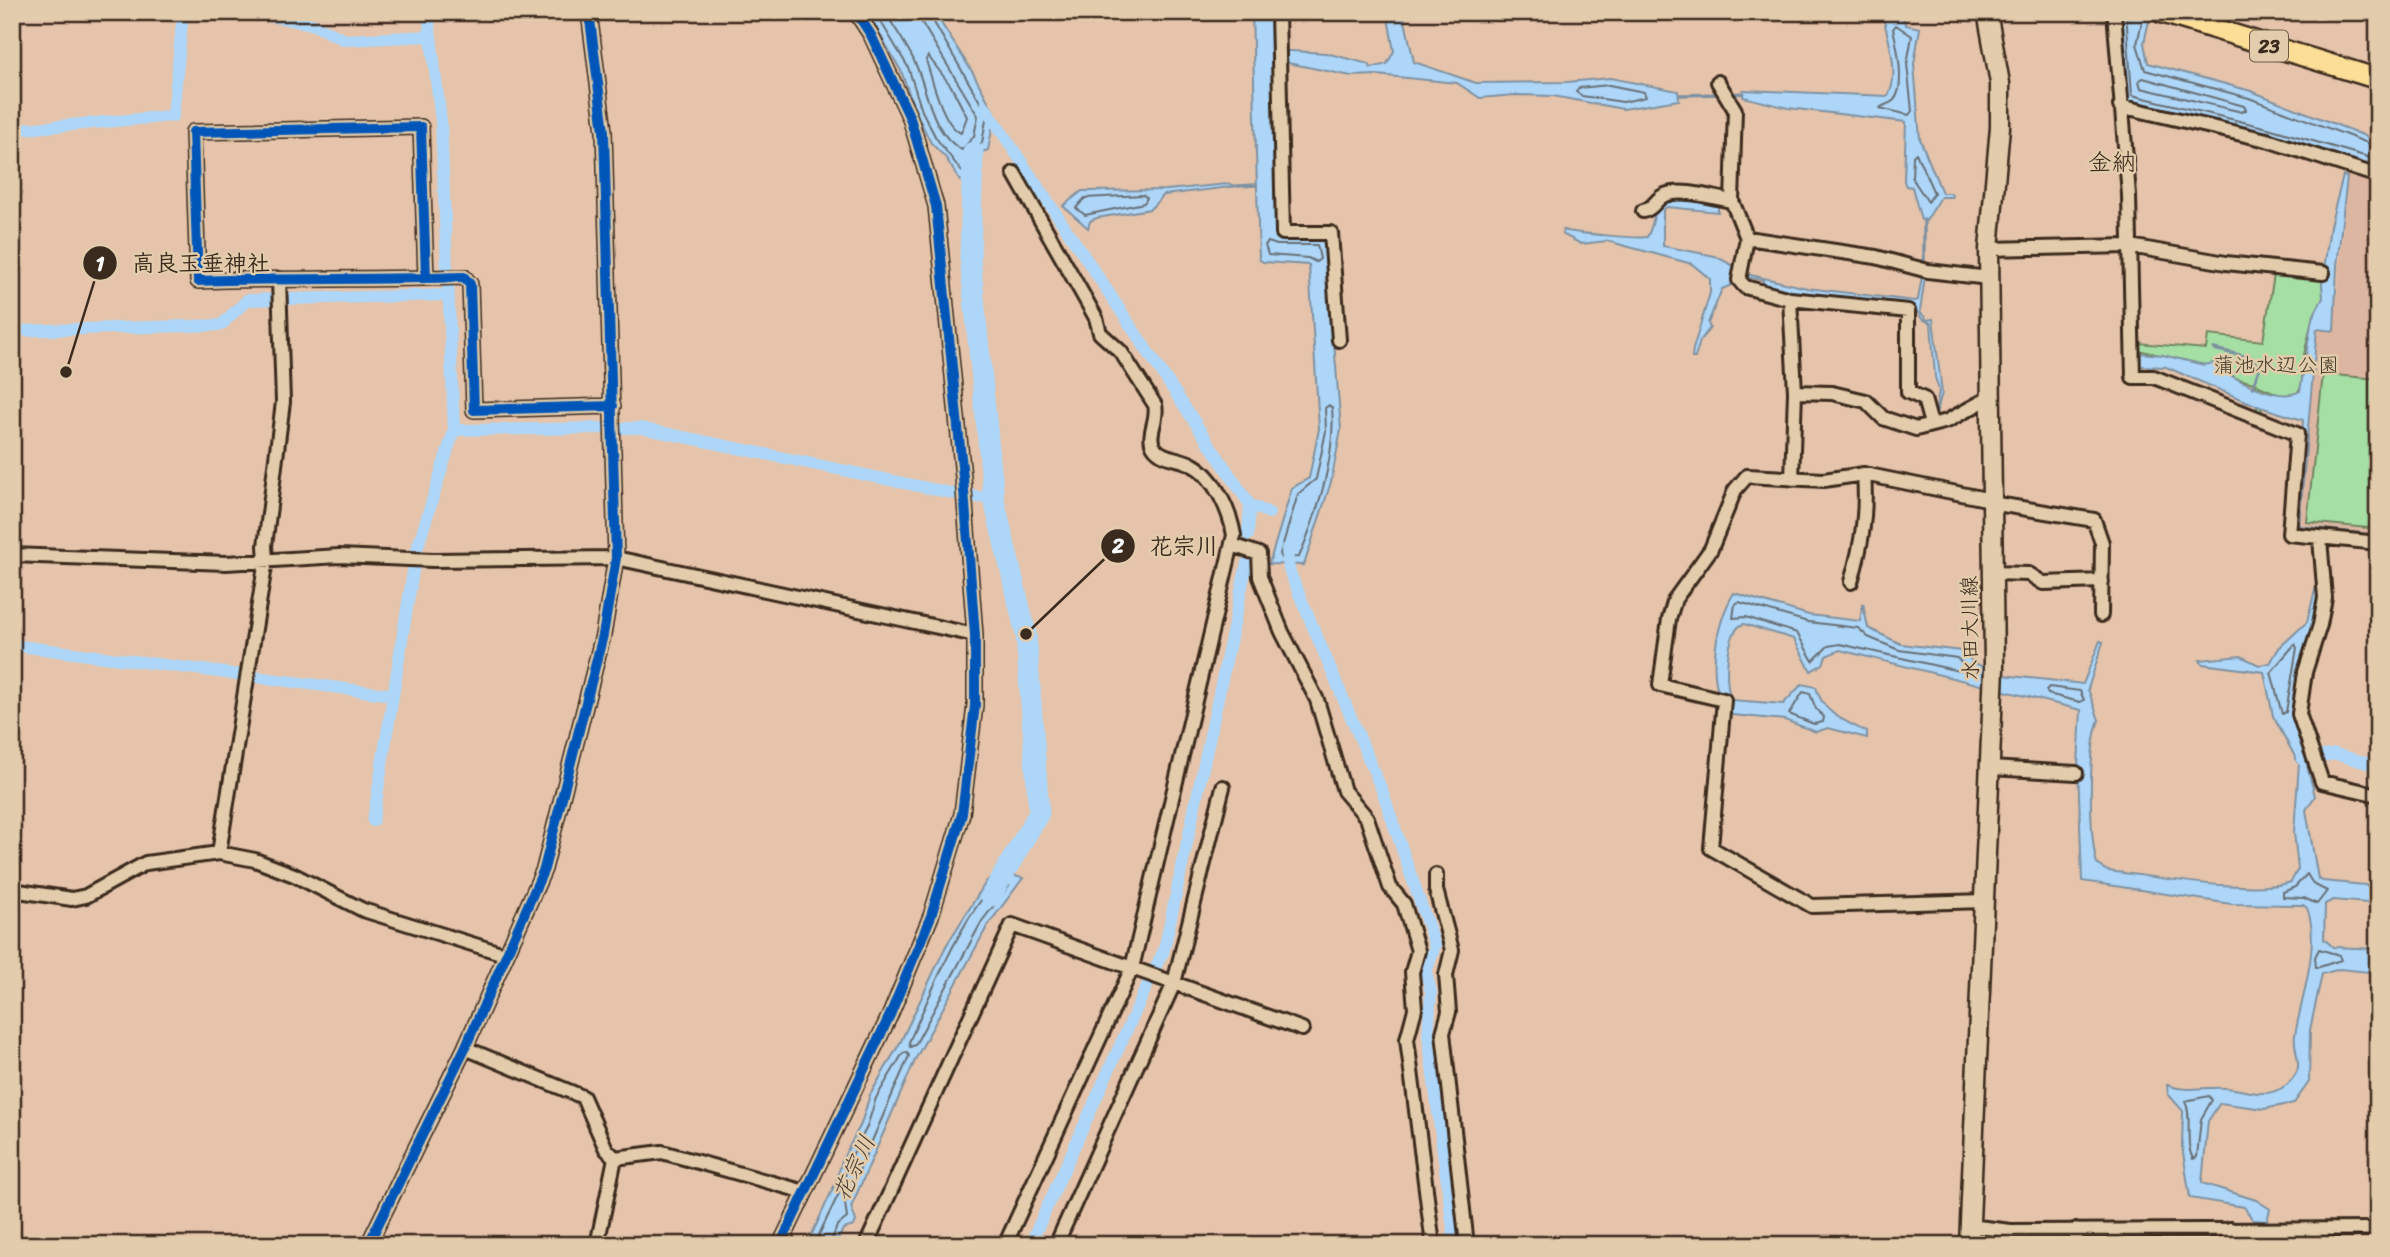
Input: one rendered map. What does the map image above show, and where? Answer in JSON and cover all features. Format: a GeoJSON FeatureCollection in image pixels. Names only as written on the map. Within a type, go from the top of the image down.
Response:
{"type":"FeatureCollection","features":[{"type":"Feature","properties":{"kind":"main road","name":"水田大川線"},"geometry":{"type":"LineString","coordinates":[[1969,1245],[1994,668],[1989,249],[2000,94],[1987,12]]}},
{"type":"Feature","properties":{"kind":"main road","name":"23"},"geometry":{"type":"LineString","coordinates":[[2160,12],[2378,79]]}},
{"type":"Feature","properties":{"kind":"street"},"geometry":{"type":"LineString","coordinates":[[368,1245],[465,1048],[504,954],[544,869],[603,635],[616,558],[613,406],[604,131],[589,12]]}},
{"type":"Feature","properties":{"kind":"street"},"geometry":{"type":"LineString","coordinates":[[780,1245],[890,1015],[931,916],[962,814],[975,705],[975,635],[963,477],[936,206],[910,118],[871,35],[856,12]]}},
{"type":"Feature","properties":{"kind":"street"},"geometry":{"type":"LineString","coordinates":[[1278,12],[1283,233],[1331,233],[1339,340]]}},
{"type":"Feature","properties":{"kind":"street"},"geometry":{"type":"LineString","coordinates":[[2114,12],[2129,195],[2133,377],[2154,377],[2297,434],[2289,534],[2378,543]]}},
{"type":"Feature","properties":{"kind":"street"},"geometry":{"type":"LineString","coordinates":[[1718,82],[1735,110],[1737,124],[1732,201],[1746,238],[1740,280],[1745,287],[1790,299],[1908,311],[1908,392],[1924,399],[1931,424]]}},
{"type":"Feature","properties":{"kind":"street"},"geometry":{"type":"LineString","coordinates":[[2120,106],[2267,140],[2378,176]]}},
{"type":"Feature","properties":{"kind":"street"},"geometry":{"type":"LineString","coordinates":[[426,278],[421,127],[193,132],[198,281],[279,279],[426,278],[464,277],[470,284],[474,410],[613,406]]}},
{"type":"Feature","properties":{"kind":"street"},"geometry":{"type":"LineString","coordinates":[[1005,1245],[1132,968],[1234,535],[1231,521],[1208,479],[1195,466],[1162,455],[1153,445],[1151,437],[1158,414],[1155,405],[1121,352],[1100,333],[1090,307],[1014,173]]}},
{"type":"Feature","properties":{"kind":"street"},"geometry":{"type":"LineString","coordinates":[[1643,211],[1650,209],[1662,195],[1675,192],[1732,201]]}},
{"type":"Feature","properties":{"kind":"street"},"geometry":{"type":"LineString","coordinates":[[1746,238],[1876,257],[1928,271],[1989,278]]}},
{"type":"Feature","properties":{"kind":"street"},"geometry":{"type":"LineString","coordinates":[[1989,249],[2130,246],[2226,263],[2323,273]]}},
{"type":"Feature","properties":{"kind":"street"},"geometry":{"type":"LineString","coordinates":[[219,853],[265,560],[284,402],[279,279]]}},
{"type":"Feature","properties":{"kind":"street"},"geometry":{"type":"LineString","coordinates":[[1790,299],[1795,392],[1793,478]]}},
{"type":"Feature","properties":{"kind":"street"},"geometry":{"type":"LineString","coordinates":[[1795,392],[1832,393],[1866,401],[1883,418],[1916,429],[1947,421],[1989,398]]}},
{"type":"Feature","properties":{"kind":"street"},"geometry":{"type":"LineString","coordinates":[[1851,582],[1862,545],[1867,508],[1864,474]]}},
{"type":"Feature","properties":{"kind":"street"},"geometry":{"type":"LineString","coordinates":[[1986,901],[1812,906],[1711,848],[1724,699],[1660,685],[1669,619],[1675,599],[1711,549],[1743,478],[1751,475],[1824,480],[1864,474],[1991,502],[2094,520],[2102,543],[2101,615]]}},
{"type":"Feature","properties":{"kind":"street"},"geometry":{"type":"LineString","coordinates":[[2320,539],[2325,598],[2320,625],[2305,672],[2300,714],[2322,782],[2378,795]]}},
{"type":"Feature","properties":{"kind":"street"},"geometry":{"type":"LineString","coordinates":[[1232,545],[1259,554],[1260,577],[1282,632],[1317,700],[1344,791],[1367,818],[1390,887],[1404,904],[1418,951],[1412,972],[1415,1009],[1408,1039],[1433,1245]]}},
{"type":"Feature","properties":{"kind":"street"},"geometry":{"type":"LineString","coordinates":[[12,555],[226,563],[339,556],[421,560],[616,558],[975,635]]}},
{"type":"Feature","properties":{"kind":"street"},"geometry":{"type":"LineString","coordinates":[[1992,573],[2029,573],[2043,583],[2102,581]]}},
{"type":"Feature","properties":{"kind":"street"},"geometry":{"type":"LineString","coordinates":[[1990,768],[2076,773]]}},
{"type":"Feature","properties":{"kind":"street"},"geometry":{"type":"LineString","coordinates":[[1056,1245],[1174,983],[1223,787]]}},
{"type":"Feature","properties":{"kind":"street"},"geometry":{"type":"LineString","coordinates":[[12,890],[72,899],[86,896],[146,863],[219,853],[255,860],[294,874],[363,910],[504,954]]}},
{"type":"Feature","properties":{"kind":"street"},"geometry":{"type":"LineString","coordinates":[[1436,875],[1436,890],[1452,950],[1446,975],[1449,1012],[1443,1033],[1467,1245]]}},
{"type":"Feature","properties":{"kind":"street"},"geometry":{"type":"LineString","coordinates":[[866,1245],[1012,925],[1302,1029]]}},
{"type":"Feature","properties":{"kind":"street"},"geometry":{"type":"LineString","coordinates":[[465,1048],[583,1097],[606,1149],[615,1158]]}},
{"type":"Feature","properties":{"kind":"street"},"geometry":{"type":"LineString","coordinates":[[615,1158],[662,1152],[805,1192]]}},
{"type":"Feature","properties":{"kind":"street"},"geometry":{"type":"LineString","coordinates":[[597,1245],[615,1158]]}},
{"type":"Feature","properties":{"kind":"street"},"geometry":{"type":"LineString","coordinates":[[1969,1226],[2011,1231],[2075,1230],[2190,1238],[2230,1229],[2378,1229]]}},
{"type":"Feature","properties":{"kind":"street"},"geometry":{"type":"LineString","coordinates":[[2229,1245],[2230,1229]]}},
{"type":"Feature","properties":{"kind":"street"},"geometry":{"type":"LineString","coordinates":[[2075,1230],[2077,1245]]}},
{"type":"Feature","properties":{"kind":"shaded area"},"geometry":{"type":"Polygon","coordinates":[[[2348,172],[2378,182],[2378,534],[2300,525],[2318,330],[2334,331],[2348,172]]]}},
{"type":"Feature","properties":{"kind":"green space","name":"蒲池水辺公園"},"geometry":{"type":"Polygon","coordinates":[[[2275,269],[2325,275],[2323,299],[2313,317],[2302,363],[2302,386],[2297,393],[2282,396],[2259,386],[2258,390],[2265,393],[2266,398],[2260,413],[2256,411],[2261,394],[2254,391],[2257,384],[2235,378],[2221,365],[2204,365],[2138,350],[2138,343],[2206,349],[2208,335],[2263,341],[2275,269]]]}},
{"type":"Feature","properties":{"kind":"green space"},"geometry":{"type":"Polygon","coordinates":[[[2323,374],[2378,379],[2378,529],[2307,522],[2323,374]]]}},
{"type":"Feature","properties":{"kind":"water"},"geometry":{"type":"Polygon","coordinates":[[[867,12],[934,12],[973,73],[995,114],[988,150],[979,153],[978,177],[960,181],[946,158],[931,143],[916,113],[901,71],[867,12]]]}},
{"type":"Feature","properties":{"kind":"water"},"geometry":{"type":"Polygon","coordinates":[[[1252,12],[1271,12],[1276,238],[1326,240],[1341,430],[1331,482],[1304,565],[1269,564],[1292,488],[1309,478],[1319,429],[1309,265],[1263,262],[1259,259],[1252,12]]]}},
{"type":"Feature","properties":{"kind":"water"},"geometry":{"type":"Polygon","coordinates":[[[1387,12],[1403,12],[1414,62],[1476,83],[1567,82],[1610,78],[1678,91],[1679,100],[1623,109],[1553,96],[1480,98],[1457,83],[1377,75],[1351,76],[1288,63],[1286,51],[1326,53],[1369,64],[1371,68],[1387,64],[1394,51],[1387,12]]]}},
{"type":"Feature","properties":{"kind":"water"},"geometry":{"type":"Polygon","coordinates":[[[1882,12],[1900,12],[1906,25],[1920,28],[1914,64],[1920,139],[1942,193],[1951,193],[1952,197],[1941,197],[1926,221],[1921,220],[1912,187],[1906,186],[1904,181],[1906,122],[1788,108],[1743,97],[1743,90],[1888,96],[1892,87],[1893,66],[1882,12]]]}},
{"type":"Feature","properties":{"kind":"water"},"geometry":{"type":"Polygon","coordinates":[[[2119,12],[2151,12],[2144,43],[2148,63],[2251,91],[2378,141],[2378,168],[2266,134],[2126,101],[2119,12]]]}},
{"type":"Feature","properties":{"kind":"water"},"geometry":{"type":"Polygon","coordinates":[[[2343,176],[2347,177],[2337,266],[2334,331],[2317,329],[2299,526],[2378,535],[2378,538],[2300,531],[2296,526],[2303,420],[2260,407],[2166,367],[2140,366],[2140,353],[2163,355],[2204,365],[2219,362],[2226,373],[2263,390],[2283,394],[2300,391],[2312,318],[2323,298],[2322,284],[2330,226],[2343,176]]]}},
{"type":"Feature","properties":{"kind":"water"},"geometry":{"type":"Polygon","coordinates":[[[1228,184],[1238,186],[1164,195],[1150,209],[1097,218],[1090,221],[1088,228],[1063,206],[1082,191],[1166,190],[1228,184]]]}},
{"type":"Feature","properties":{"kind":"water"},"geometry":{"type":"Polygon","coordinates":[[[1675,197],[1718,204],[1718,212],[1667,207],[1663,210],[1663,246],[1715,256],[1736,267],[1736,283],[1722,289],[1708,323],[1710,328],[1700,341],[1695,358],[1692,358],[1693,349],[1710,293],[1710,279],[1692,264],[1607,241],[1581,244],[1562,234],[1563,230],[1647,237],[1657,208],[1666,200],[1675,197]]]}},
{"type":"Feature","properties":{"kind":"water"},"geometry":{"type":"Polygon","coordinates":[[[1746,274],[1807,288],[1915,301],[1918,300],[1922,276],[1925,276],[1920,312],[1927,320],[1933,319],[1942,393],[1935,417],[1939,390],[1935,377],[1931,323],[1922,319],[1914,307],[1796,294],[1763,284],[1763,280],[1745,277],[1746,274]]]}},
{"type":"Feature","properties":{"kind":"water"},"geometry":{"type":"Polygon","coordinates":[[[2317,582],[2317,597],[2293,713],[2315,796],[2306,810],[2318,879],[2365,885],[2378,895],[2378,904],[2333,900],[2325,904],[2324,939],[2333,947],[2378,949],[2378,973],[2340,969],[2322,974],[2310,1030],[2309,1082],[2294,1103],[2264,1109],[2220,1103],[2208,1121],[2202,1183],[2256,1200],[2270,1209],[2267,1221],[2253,1220],[2244,1207],[2190,1198],[2182,1146],[2183,1111],[2168,1094],[2167,1085],[2182,1089],[2225,1088],[2268,1093],[2282,1088],[2292,1079],[2298,1067],[2295,1035],[2311,954],[2311,922],[2307,908],[2303,905],[2231,904],[2082,881],[2078,766],[2081,710],[1840,650],[1826,656],[1823,664],[1811,671],[1794,639],[1744,624],[1738,628],[1733,635],[1728,658],[1728,683],[1732,700],[1783,704],[1802,684],[1816,687],[1829,710],[1842,720],[1867,732],[1867,738],[1828,728],[1816,732],[1785,720],[1732,715],[1717,689],[1715,655],[1722,621],[1734,593],[1809,615],[1860,621],[1863,603],[1868,628],[1901,644],[1962,651],[1974,663],[2003,675],[2083,684],[2100,641],[2103,642],[2088,689],[2099,720],[2093,749],[2091,791],[2092,833],[2097,864],[2108,871],[2176,880],[2228,886],[2274,885],[2291,882],[2298,869],[2294,832],[2299,764],[2273,716],[2264,672],[2202,664],[2200,660],[2241,656],[2259,665],[2270,663],[2279,648],[2307,622],[2317,582]]]}},
{"type":"Feature","properties":{"kind":"water"},"geometry":{"type":"Polygon","coordinates":[[[998,872],[1023,878],[988,925],[916,1058],[851,1207],[856,1221],[854,1226],[843,1229],[836,1245],[807,1245],[836,1182],[842,1160],[861,1124],[870,1095],[901,1041],[946,946],[986,882],[998,872]]]}},
{"type":"Feature","properties":{"kind":"waterway"},"geometry":{"type":"LineString","coordinates":[[12,130],[173,116],[183,12]]}},
{"type":"Feature","properties":{"kind":"waterway"},"geometry":{"type":"LineString","coordinates":[[250,12],[312,24],[345,40],[431,36]]}},
{"type":"Feature","properties":{"kind":"waterway"},"geometry":{"type":"LineString","coordinates":[[428,12],[441,121],[447,270]]}},
{"type":"Feature","properties":{"kind":"waterway"},"geometry":{"type":"LineString","coordinates":[[1731,94],[1743,93]]}},
{"type":"Feature","properties":{"kind":"waterway"},"geometry":{"type":"LineString","coordinates":[[1680,95],[1723,94]]}},
{"type":"Feature","properties":{"kind":"waterway"},"geometry":{"type":"LineString","coordinates":[[985,107],[1250,505],[1269,513]]}},
{"type":"Feature","properties":{"kind":"waterway","name":"花宗川"},"geometry":{"type":"LineString","coordinates":[[973,152],[970,258],[994,500],[1026,634],[1039,813],[991,896]]}},
{"type":"Feature","properties":{"kind":"waterway"},"geometry":{"type":"LineString","coordinates":[[1238,186],[1256,185]]}},
{"type":"Feature","properties":{"kind":"waterway"},"geometry":{"type":"LineString","coordinates":[[1924,220],[1924,267]]}},
{"type":"Feature","properties":{"kind":"waterway"},"geometry":{"type":"LineString","coordinates":[[448,280],[454,430],[609,428]]}},
{"type":"Feature","properties":{"kind":"waterway"},"geometry":{"type":"LineString","coordinates":[[12,331],[221,325],[247,300],[448,295]]}},
{"type":"Feature","properties":{"kind":"waterway"},"geometry":{"type":"LineString","coordinates":[[2214,349],[2252,358],[2259,369],[2253,387]]}},
{"type":"Feature","properties":{"kind":"waterway"},"geometry":{"type":"LineString","coordinates":[[622,428],[641,428],[956,494]]}},
{"type":"Feature","properties":{"kind":"waterway"},"geometry":{"type":"LineString","coordinates":[[417,549],[454,430]]}},
{"type":"Feature","properties":{"kind":"waterway"},"geometry":{"type":"LineString","coordinates":[[973,496],[994,500]]}},
{"type":"Feature","properties":{"kind":"waterway"},"geometry":{"type":"LineString","coordinates":[[1248,535],[1250,505]]}},
{"type":"Feature","properties":{"kind":"waterway"},"geometry":{"type":"LineString","coordinates":[[1287,549],[1289,570],[1383,793],[1435,946],[1426,972],[1431,992],[1428,1035],[1455,1245]]}},
{"type":"Feature","properties":{"kind":"waterway"},"geometry":{"type":"LineString","coordinates":[[1155,968],[1164,950],[1247,563]]}},
{"type":"Feature","properties":{"kind":"waterway"},"geometry":{"type":"LineString","coordinates":[[373,821],[414,565]]}},
{"type":"Feature","properties":{"kind":"waterway"},"geometry":{"type":"LineString","coordinates":[[12,645],[393,695]]}},
{"type":"Feature","properties":{"kind":"waterway"},"geometry":{"type":"LineString","coordinates":[[2303,760],[2335,754],[2378,766]]}},
{"type":"Feature","properties":{"kind":"waterway"},"geometry":{"type":"LineString","coordinates":[[1030,1245],[1149,981]]}},
{"type":"Feature","properties":{"kind":"cycle path"},"geometry":{"type":"LineString","coordinates":[[368,1245],[465,1048],[544,869],[603,635],[616,558],[604,131],[589,12]]}},
{"type":"Feature","properties":{"kind":"cycle path"},"geometry":{"type":"LineString","coordinates":[[780,1245],[890,1015],[931,916],[962,814],[975,705],[975,635],[963,477],[936,206],[910,118],[871,35],[856,12]]}},
{"type":"Feature","properties":{"kind":"cycle path"},"geometry":{"type":"LineString","coordinates":[[426,278],[421,127],[193,132],[198,281],[431,278],[464,277],[470,284],[474,410],[613,406]]}},
{"type":"Feature","properties":{"kind":"place","name":"高良玉垂神社"},"geometry":{"type":"Point","coordinates":[66,372]}},
{"type":"Feature","properties":{"kind":"place","name":"花宗川"},"geometry":{"type":"Point","coordinates":[1026,634]}},
{"type":"Feature","properties":{"kind":"district","name":"金納"},"geometry":{"type":"Point","coordinates":[2112,162]}}]}
